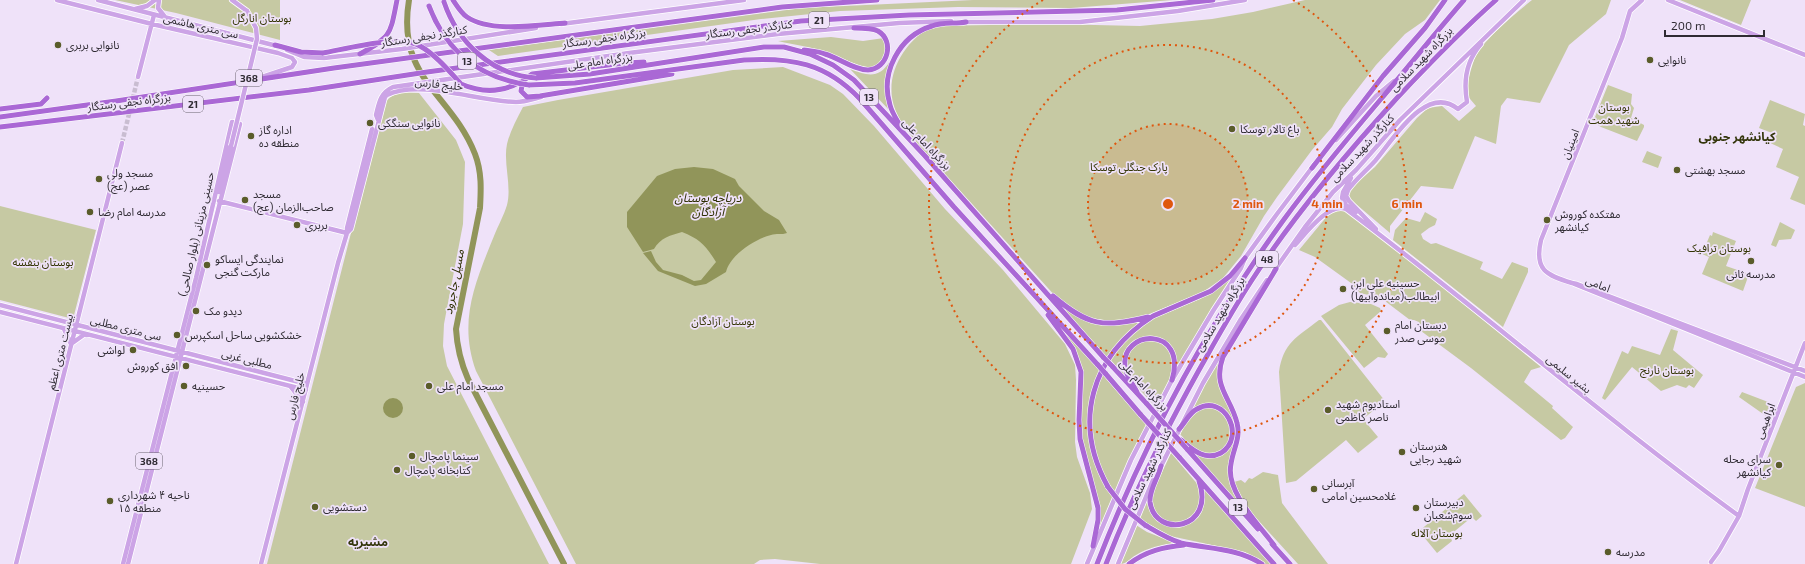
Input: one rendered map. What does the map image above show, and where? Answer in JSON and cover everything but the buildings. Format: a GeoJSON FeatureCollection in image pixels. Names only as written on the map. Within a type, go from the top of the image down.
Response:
{"type":"FeatureCollection","features":[{"type":"Feature","properties":{"kind":"highway"},"geometry":{"type":"LineString","coordinates":[[360,54],[385,39],[392,26],[397,0]]}},
{"type":"Feature","properties":{"kind":"highway","name":"بزرگراه امام علی"},"geometry":{"type":"LineString","coordinates":[[427,0],[435,22],[445,39],[458,54],[470,63],[497,77],[514,83],[530,85],[575,83],[744,60],[781,59],[803,63],[837,79],[852,91],[869,109],[1274,564]]}},
{"type":"Feature","properties":{"kind":"highway"},"geometry":{"type":"LineString","coordinates":[[453,0],[466,16],[483,23],[497,26],[565,23]]}},
{"type":"Feature","properties":{"kind":"highway","name":"بزرگراه نجفی رستگار"},"geometry":{"type":"LineString","coordinates":[[0,117],[405,58],[782,7],[877,0]]}},
{"type":"Feature","properties":{"kind":"highway","name":"بزرگراه نجفی رستگار"},"geometry":{"type":"LineString","coordinates":[[0,127],[309,90],[427,72],[828,19],[968,13],[1099,11],[1214,0]]}},
{"type":"Feature","properties":{"kind":"highway"},"geometry":{"type":"LineString","coordinates":[[1312,168],[1351,116],[1425,28],[1445,0]]}},
{"type":"Feature","properties":{"kind":"highway","name":"بزرگراه شهید سلامی"},"geometry":{"type":"LineString","coordinates":[[1097,564],[1119,507],[1150,443],[1188,370],[1232,296],[1285,219],[1327,164],[1464,0]]}},
{"type":"Feature","properties":{"kind":"highway","name":"بزرگراه شهید سلامی"},"geometry":{"type":"LineString","coordinates":[[1106,564],[1154,454],[1219,335],[1252,280],[1312,198],[1369,129],[1452,40],[1496,0]]}},
{"type":"Feature","properties":{"kind":"highway","name":"بزرگراه امام علی"},"geometry":{"type":"LineString","coordinates":[[444,1],[458,31],[470,46],[484,59],[502,70],[522,77],[536,78],[590,74],[764,47],[784,47],[798,50],[827,62],[844,72],[854,80],[904,134],[1104,358],[1137,392],[1247,518],[1274,545],[1290,564]]}},
{"type":"Feature","properties":{"kind":"highway"},"geometry":{"type":"LineString","coordinates":[[904,134],[893,113],[888,97],[889,72],[895,56],[902,45],[923,29],[933,25],[966,22]]}},
{"type":"Feature","properties":{"kind":"highway"},"geometry":{"type":"LineString","coordinates":[[798,50],[826,54],[859,68],[868,70],[876,68],[882,64],[886,56],[888,47],[886,38],[878,31],[854,28]]}},
{"type":"Feature","properties":{"kind":"highway"},"geometry":{"type":"LineString","coordinates":[[275,46],[301,52],[322,53],[395,41],[412,42],[427,50],[461,84],[471,88],[492,91],[512,86],[532,74],[625,63],[660,62]]}},
{"type":"Feature","properties":{"kind":"highway"},"geometry":{"type":"LineString","coordinates":[[524,79],[520,86],[520,91],[527,97],[717,64]]}},
{"type":"Feature","properties":{"kind":"highway"},"geometry":{"type":"LineString","coordinates":[[0,109],[41,104],[47,98]]}},
{"type":"Feature","properties":{"kind":"highway"},"geometry":{"type":"LineString","coordinates":[[1245,258],[1230,276],[1210,291],[1153,316],[1130,332],[1115,349],[1100,374],[1093,391],[1090,417],[1092,444],[1098,465],[1108,487],[1125,508],[1145,525],[1164,536],[1189,544],[1244,555],[1262,564]]}},
{"type":"Feature","properties":{"kind":"highway"},"geometry":{"type":"LineString","coordinates":[[1274,545],[1242,503],[1233,484],[1230,464],[1237,444],[1239,430],[1237,420],[1221,388],[1219,373],[1223,357],[1276,268]]}},
{"type":"Feature","properties":{"kind":"highway"},"geometry":{"type":"LineString","coordinates":[[1042,287],[1071,311],[1094,321],[1116,324],[1153,316]]}},
{"type":"Feature","properties":{"kind":"highway"},"geometry":{"type":"LineString","coordinates":[[1034,295],[1073,348],[1080,366],[1080,439],[1098,508],[1098,520],[1093,546]]}},
{"type":"Feature","properties":{"kind":"highway"},"geometry":{"type":"LineString","coordinates":[[1137,392],[1126,371],[1125,360],[1130,348],[1143,339],[1150,338],[1160,341],[1172,351],[1176,362],[1172,380]]}},
{"type":"Feature","properties":{"kind":"highway"},"geometry":{"type":"LineString","coordinates":[[1178,438],[1200,454],[1212,456],[1219,454],[1226,449],[1233,435],[1232,422],[1227,414],[1218,408],[1210,406],[1201,407],[1194,411],[1179,429]]}},
{"type":"Feature","properties":{"kind":"highway"},"geometry":{"type":"LineString","coordinates":[[1161,466],[1151,493],[1150,502],[1157,517],[1170,524],[1186,523],[1198,513],[1203,499],[1198,478]]}},
{"type":"Feature","properties":{"kind":"highway"},"geometry":{"type":"LineString","coordinates":[[1129,564],[1148,552],[1166,547],[1189,544]]}},
{"type":"Feature","properties":{"kind":"main road","name":"سی متری هاشمی"},"geometry":{"type":"LineString","coordinates":[[58,0],[71,2],[152,24],[278,53],[292,58],[295,62],[292,68],[256,79]]}},
{"type":"Feature","properties":{"kind":"main road","name":"سی متری هاشمی"},"geometry":{"type":"LineString","coordinates":[[98,0],[275,46]]}},
{"type":"Feature","properties":{"kind":"main road"},"geometry":{"type":"LineString","coordinates":[[128,8],[141,8],[155,0]]}},
{"type":"Feature","properties":{"kind":"main road"},"geometry":{"type":"LineString","coordinates":[[159,0],[158,8],[163,16],[169,19]]}},
{"type":"Feature","properties":{"kind":"main road","name":"حسینی مزینانی (بلوار صالحی)"},"geometry":{"type":"LineString","coordinates":[[178,358],[258,39],[252,18],[232,0]]}},
{"type":"Feature","properties":{"kind":"main road","name":"کنارگذر نجفی رستگار"},"geometry":{"type":"LineString","coordinates":[[275,46],[311,58],[360,54],[402,49],[565,23],[744,0]]}},
{"type":"Feature","properties":{"kind":"main road","name":"کنارگذر نجفی رستگار"},"geometry":{"type":"LineString","coordinates":[[378,120],[376,116],[381,96],[393,87],[423,84],[724,40],[899,23],[944,21],[1080,22],[1178,11],[1245,0]]}},
{"type":"Feature","properties":{"kind":"main road","name":"کنارگذر شهید سلامی"},"geometry":{"type":"LineString","coordinates":[[1118,564],[1155,476],[1220,352],[1254,298],[1305,227],[1333,192],[1356,170],[1400,120],[1524,0]]}},
{"type":"Feature","properties":{"kind":"main road","name":"امینیان"},"geometry":{"type":"LineString","coordinates":[[1572,283],[1550,275],[1543,269],[1538,255],[1541,240],[1622,38],[1630,11],[1642,0]]}},
{"type":"Feature","properties":{"kind":"main road"},"geometry":{"type":"LineString","coordinates":[[1668,0],[1805,55]]}},
{"type":"Feature","properties":{"kind":"main road"},"geometry":{"type":"LineString","coordinates":[[138,77],[154,15]]}},
{"type":"Feature","properties":{"kind":"main road"},"geometry":{"type":"LineString","coordinates":[[1390,243],[1347,199],[1346,194],[1414,113],[1436,102],[1450,102],[1458,109],[1467,102],[1464,87],[1471,56],[1493,29]]}},
{"type":"Feature","properties":{"kind":"main road"},"geometry":{"type":"LineString","coordinates":[[257,49],[259,41]]}},
{"type":"Feature","properties":{"kind":"main road","name":"کنارگذر شهید سلامی"},"geometry":{"type":"LineString","coordinates":[[1086,564],[1131,460],[1172,380],[1213,311],[1241,268],[1245,258],[1312,168],[1376,96],[1401,75]]}},
{"type":"Feature","properties":{"kind":"main road","name":"خلیج فارس"},"geometry":{"type":"LineString","coordinates":[[347,233],[351,228],[378,120],[385,97],[387,95],[415,89],[441,91],[517,102],[561,92]]}},
{"type":"Feature","properties":{"kind":"main road","name":"حسینی مزینانی (بلوار صالحی)"},"geometry":{"type":"LineString","coordinates":[[232,122],[240,124],[218,197],[232,122]]}},
{"type":"Feature","properties":{"kind":"main road","name":"خلیج فارس"},"geometry":{"type":"LineString","coordinates":[[261,564],[347,233],[372,128]]}},
{"type":"Feature","properties":{"kind":"main road","name":"بیست متری اعظم"},"geometry":{"type":"LineString","coordinates":[[16,564],[122,143]]}},
{"type":"Feature","properties":{"kind":"main road"},"geometry":{"type":"LineString","coordinates":[[1356,170],[1343,192],[1342,198],[1346,205],[1366,219]]}},
{"type":"Feature","properties":{"kind":"main road"},"geometry":{"type":"LineString","coordinates":[[218,197],[347,233]]}},
{"type":"Feature","properties":{"kind":"main road"},"geometry":{"type":"LineString","coordinates":[[1282,259],[1315,223],[1332,209],[1338,207],[1346,209],[1390,243]]}},
{"type":"Feature","properties":{"kind":"main road","name":"بشیر سلیمی"},"geometry":{"type":"LineString","coordinates":[[1390,243],[1601,411],[1739,516]]}},
{"type":"Feature","properties":{"kind":"main road","name":"امامی"},"geometry":{"type":"LineString","coordinates":[[1572,283],[1769,360],[1805,371]]}},
{"type":"Feature","properties":{"kind":"main road","name":"سی متری مطلبی"},"geometry":{"type":"LineString","coordinates":[[0,305],[180,352]]}},
{"type":"Feature","properties":{"kind":"main road","name":"مطلبی غربی"},"geometry":{"type":"LineString","coordinates":[[0,312],[306,390]]}},
{"type":"Feature","properties":{"kind":"main road"},"geometry":{"type":"LineString","coordinates":[[64,329],[71,344],[85,334]]}},
{"type":"Feature","properties":{"kind":"main road","name":"ابراهیمی"},"geometry":{"type":"LineString","coordinates":[[1711,563],[1739,516],[1748,489],[1805,343]]}},
{"type":"Feature","properties":{"kind":"main road","name":"مطلبی غربی"},"geometry":{"type":"LineString","coordinates":[[180,352],[307,384]]}},
{"type":"Feature","properties":{"kind":"main road","name":"368"},"geometry":{"type":"LineString","coordinates":[[123,564],[178,358]]}},
{"type":"Feature","properties":{"kind":"main road","name":"368"},"geometry":{"type":"LineString","coordinates":[[128,564],[178,358]]}},
{"type":"Feature","properties":{"kind":"main road","name":"امامی"},"geometry":{"type":"LineString","coordinates":[[1769,360],[1793,373],[1805,377]]}},
{"type":"Feature","properties":{"kind":"main road"},"geometry":{"type":"LineString","coordinates":[[290,386],[303,402]]}},
{"type":"Feature","properties":{"kind":"green space","name":"بوستان انارگل"},"geometry":{"type":"Polygon","coordinates":[[[115,0],[280,0],[280,40],[176,13],[115,0]]]}},
{"type":"Feature","properties":{"kind":"green space"},"geometry":{"type":"Polygon","coordinates":[[[973,0],[1173,0],[1071,8],[958,7],[840,11],[761,19],[498,56],[489,50],[802,8],[973,0]]]}},
{"type":"Feature","properties":{"kind":"green space","name":"پارک جنگلی توسکا"},"geometry":{"type":"Polygon","coordinates":[[[1305,0],[1440,0],[1425,20],[1405,34],[1376,65],[1342,109],[1332,127],[1312,150],[1277,197],[1264,216],[1241,256],[1223,278],[1203,292],[1137,319],[1121,322],[1088,318],[1057,298],[917,143],[901,121],[894,106],[892,82],[899,60],[905,49],[913,40],[932,26],[1049,24],[1140,26],[1212,19],[1253,12],[1305,0]]]}},
{"type":"Feature","properties":{"kind":"green space"},"geometry":{"type":"Polygon","coordinates":[[[1532,0],[1611,0],[1606,14],[1569,45],[1540,103],[1507,98],[1501,106],[1496,144],[1475,136],[1453,189],[1421,186],[1390,226],[1390,233],[1350,199],[1350,189],[1375,167],[1417,118],[1428,108],[1442,106],[1459,121],[1476,106],[1465,93],[1474,60],[1478,52],[1491,36],[1532,0]]]}},
{"type":"Feature","properties":{"kind":"green space"},"geometry":{"type":"Polygon","coordinates":[[[1680,0],[1751,0],[1741,25],[1680,0]]]}},
{"type":"Feature","properties":{"kind":"green space"},"geometry":{"type":"Polygon","coordinates":[[[831,37],[863,41],[884,38],[885,53],[882,63],[877,67],[868,67],[823,51],[778,41],[831,37]]]}},
{"type":"Feature","properties":{"kind":"green space"},"geometry":{"type":"Polygon","coordinates":[[[890,61],[886,78],[891,112],[850,69],[862,73],[873,74],[882,71],[890,61]]]}},
{"type":"Feature","properties":{"kind":"green space","name":"بوستان آزادگان"},"geometry":{"type":"Polygon","coordinates":[[[783,67],[830,85],[843,94],[874,126],[945,209],[1003,270],[1065,344],[1075,365],[1075,442],[1077,457],[1090,493],[1092,509],[1071,564],[820,564],[775,559],[760,560],[754,564],[576,564],[476,371],[471,353],[469,319],[471,302],[475,286],[507,205],[509,190],[506,151],[508,139],[523,107],[733,70],[783,67]]]}},
{"type":"Feature","properties":{"kind":"green space","name":"بوستان شهید همت"},"geometry":{"type":"Polygon","coordinates":[[[1608,85],[1632,94],[1631,104],[1634,108],[1631,118],[1644,125],[1637,141],[1601,127],[1593,122],[1608,85]]]}},
{"type":"Feature","properties":{"kind":"green space"},"geometry":{"type":"Polygon","coordinates":[[[403,92],[419,93],[456,140],[465,162],[463,224],[444,324],[443,346],[447,366],[549,564],[267,564],[383,107],[391,97],[403,92]]]}},
{"type":"Feature","properties":{"kind":"green space"},"geometry":{"type":"Polygon","coordinates":[[[1770,100],[1805,114],[1803,125],[1805,126],[1805,205],[1790,199],[1799,177],[1776,167],[1783,149],[1768,142],[1772,133],[1759,128],[1770,100]]]}},
{"type":"Feature","properties":{"kind":"green space"},"geometry":{"type":"Polygon","coordinates":[[[1647,151],[1662,157],[1658,168],[1642,162],[1647,151]]]}},
{"type":"Feature","properties":{"kind":"green space","name":"بوستان بنفشه"},"geometry":{"type":"Polygon","coordinates":[[[0,206],[96,230],[73,319],[0,300],[0,206]]]}},
{"type":"Feature","properties":{"kind":"green space"},"geometry":{"type":"Polygon","coordinates":[[[1336,209],[1345,210],[1361,221],[1541,367],[1531,370],[1524,382],[1553,406],[1552,408],[1573,427],[1565,438],[1561,440],[1471,368],[1421,331],[1419,322],[1410,320],[1381,298],[1360,293],[1351,283],[1315,257],[1299,250],[1328,215],[1336,209]]]}},
{"type":"Feature","properties":{"kind":"green space"},"geometry":{"type":"Polygon","coordinates":[[[1425,212],[1437,219],[1435,225],[1421,234],[1423,239],[1431,244],[1436,243],[1483,262],[1480,269],[1502,279],[1512,262],[1528,268],[1528,272],[1503,327],[1393,240],[1395,230],[1406,218],[1420,222],[1425,212]]]}},
{"type":"Feature","properties":{"kind":"green space"},"geometry":{"type":"Polygon","coordinates":[[[1780,222],[1795,230],[1791,239],[1779,240],[1776,247],[1771,245],[1780,222]]]}},
{"type":"Feature","properties":{"kind":"green space","name":"بوستان ترافیک"},"geometry":{"type":"Polygon","coordinates":[[[1713,232],[1736,241],[1726,266],[1749,274],[1743,291],[1702,274],[1709,257],[1702,254],[1710,235],[1712,236],[1713,232]]]}},
{"type":"Feature","properties":{"kind":"green space"},"geometry":{"type":"Polygon","coordinates":[[[1238,269],[1176,370],[1175,357],[1170,348],[1149,337],[1125,353],[1123,365],[1131,383],[1110,359],[1122,343],[1150,320],[1200,299],[1238,269]]]}},
{"type":"Feature","properties":{"kind":"green space"},"geometry":{"type":"Polygon","coordinates":[[[1054,298],[1092,321],[1142,321],[1124,336],[1107,357],[1054,298]]]}},
{"type":"Feature","properties":{"kind":"green space"},"geometry":{"type":"Polygon","coordinates":[[[1350,302],[1371,304],[1380,308],[1381,311],[1365,325],[1388,354],[1385,358],[1378,357],[1364,368],[1321,316],[1339,305],[1350,302]]]}},
{"type":"Feature","properties":{"kind":"green space","name":"استادیوم شهید ناصر کاظمی"},"geometry":{"type":"Polygon","coordinates":[[[1319,320],[1321,320],[1385,401],[1363,419],[1378,437],[1358,453],[1346,440],[1296,481],[1286,483],[1279,372],[1281,362],[1284,354],[1292,342],[1319,320]]]}},
{"type":"Feature","properties":{"kind":"green space"},"geometry":{"type":"Polygon","coordinates":[[[1057,324],[1100,371],[1095,382],[1089,406],[1088,431],[1093,455],[1099,471],[1113,497],[1095,539],[1099,525],[1082,441],[1082,368],[1075,347],[1057,324]]]}},
{"type":"Feature","properties":{"kind":"green space","name":"بوستان نارنج"},"geometry":{"type":"Polygon","coordinates":[[[1671,329],[1678,331],[1673,350],[1703,375],[1694,388],[1689,385],[1686,388],[1677,385],[1661,391],[1632,367],[1605,400],[1602,398],[1622,351],[1628,354],[1632,346],[1660,355],[1671,329]]]}},
{"type":"Feature","properties":{"kind":"green space"},"geometry":{"type":"Polygon","coordinates":[[[1147,340],[1161,342],[1171,352],[1173,373],[1156,407],[1132,379],[1126,361],[1127,353],[1133,346],[1147,340]]]}},
{"type":"Feature","properties":{"kind":"green space"},"geometry":{"type":"Polygon","coordinates":[[[1220,358],[1218,370],[1220,388],[1231,410],[1236,433],[1236,440],[1230,459],[1229,474],[1234,488],[1249,516],[1189,448],[1214,457],[1234,437],[1234,426],[1230,418],[1215,405],[1190,411],[1220,358]]]}},
{"type":"Feature","properties":{"kind":"green space"},"geometry":{"type":"Polygon","coordinates":[[[1102,374],[1147,426],[1115,494],[1099,461],[1095,449],[1091,425],[1093,400],[1102,374]]]}},
{"type":"Feature","properties":{"kind":"green space"},"geometry":{"type":"Polygon","coordinates":[[[1805,383],[1805,507],[1755,488],[1796,387],[1805,383]]]}},
{"type":"Feature","properties":{"kind":"green space"},"geometry":{"type":"Polygon","coordinates":[[[1742,392],[1776,405],[1772,414],[1766,416],[1739,397],[1742,392]]]}},
{"type":"Feature","properties":{"kind":"green space"},"geometry":{"type":"Polygon","coordinates":[[[1207,407],[1220,410],[1231,424],[1228,444],[1219,453],[1203,454],[1189,444],[1180,434],[1193,414],[1207,407]]]}},
{"type":"Feature","properties":{"kind":"green space"},"geometry":{"type":"Polygon","coordinates":[[[1171,453],[1199,486],[1201,491],[1199,510],[1186,522],[1169,523],[1158,516],[1152,505],[1152,494],[1171,453]]]}},
{"type":"Feature","properties":{"kind":"green space"},"geometry":{"type":"Polygon","coordinates":[[[1263,472],[1278,475],[1282,503],[1328,564],[1298,564],[1248,509],[1234,482],[1241,480],[1245,483],[1249,478],[1252,479],[1263,472]]]}},
{"type":"Feature","properties":{"kind":"green space"},"geometry":{"type":"Polygon","coordinates":[[[1156,478],[1149,502],[1164,524],[1187,523],[1197,519],[1204,506],[1203,486],[1271,564],[1266,564],[1245,552],[1170,536],[1138,518],[1156,478]]]}},
{"type":"Feature","properties":{"kind":"green space","name":"بوستان آلاله"},"geometry":{"type":"Polygon","coordinates":[[[1464,494],[1482,516],[1476,521],[1472,517],[1450,535],[1452,541],[1437,553],[1419,531],[1464,494]]]}},
{"type":"Feature","properties":{"kind":"green space"},"geometry":{"type":"Polygon","coordinates":[[[1136,525],[1147,532],[1175,543],[1150,548],[1136,555],[1125,563],[1120,564],[1136,525]]]}},
{"type":"Feature","properties":{"kind":"water","name":"دریاچه بوستان آزادگان"},"geometry":{"type":"Polygon","coordinates":[[[694,167],[713,169],[735,179],[739,186],[764,211],[779,220],[787,233],[771,235],[751,244],[732,260],[726,272],[706,284],[695,286],[658,271],[643,253],[651,251],[656,262],[663,270],[682,275],[694,281],[701,280],[716,262],[702,244],[694,237],[682,232],[659,242],[654,249],[643,252],[627,227],[627,212],[657,176],[675,169],[694,167]]]}},
{"type":"Feature","properties":{"kind":"water"},"geometry":{"type":"Polygon","coordinates":[[[393,398],[400,401],[403,408],[400,415],[393,418],[386,415],[383,408],[386,401],[393,398]]]}},
{"type":"Feature","properties":{"kind":"waterway","name":"مسیل جاجرود"},"geometry":{"type":"LineString","coordinates":[[409,0],[407,27],[410,49],[428,84],[453,115],[465,133],[475,154],[480,174],[480,208],[456,329],[461,361],[468,379],[564,564]]}},
{"type":"Feature","properties":{"kind":"tunnel"},"geometry":{"type":"LineString","coordinates":[[122,143],[138,77]]}},
{"type":"Feature","properties":{"kind":"place","name":"نانوایی بربری"},"geometry":{"type":"Point","coordinates":[58,45]}},
{"type":"Feature","properties":{"kind":"place","name":"نانوایی"},"geometry":{"type":"Point","coordinates":[1650,60]}},
{"type":"Feature","properties":{"kind":"place","name":"نانوایی سنگکی"},"geometry":{"type":"Point","coordinates":[370,123]}},
{"type":"Feature","properties":{"kind":"place","name":"باغ تالار توسکا"},"geometry":{"type":"Point","coordinates":[1232,129]}},
{"type":"Feature","properties":{"kind":"place","name":"اداره گاز منطقه ده"},"geometry":{"type":"Point","coordinates":[251,136]}},
{"type":"Feature","properties":{"kind":"place","name":"مسجد بهشتی"},"geometry":{"type":"Point","coordinates":[1677,170]}},
{"type":"Feature","properties":{"kind":"place","name":"مسجد ولی عصر (عج)"},"geometry":{"type":"Point","coordinates":[99,179]}},
{"type":"Feature","properties":{"kind":"place","name":"مسجد صاحب‌الزمان (عج)"},"geometry":{"type":"Point","coordinates":[245,200]}},
{"type":"Feature","properties":{"kind":"place","name":"مدرسه امام رضا"},"geometry":{"type":"Point","coordinates":[90,212]}},
{"type":"Feature","properties":{"kind":"place","name":"مفتکده کوروش کیانشهر"},"geometry":{"type":"Point","coordinates":[1547,220]}},
{"type":"Feature","properties":{"kind":"place","name":"بربری"},"geometry":{"type":"Point","coordinates":[297,225]}},
{"type":"Feature","properties":{"kind":"place","name":"مدرسه ثانی"},"geometry":{"type":"Point","coordinates":[1751,261]}},
{"type":"Feature","properties":{"kind":"place","name":"نمایندگی ایساکو مارکت گنجی"},"geometry":{"type":"Point","coordinates":[207,265]}},
{"type":"Feature","properties":{"kind":"place","name":"حسینیه علی ابن ابیطالب(میاندوآبیها)"},"geometry":{"type":"Point","coordinates":[1343,289]}},
{"type":"Feature","properties":{"kind":"place","name":"دیدو مک"},"geometry":{"type":"Point","coordinates":[196,311]}},
{"type":"Feature","properties":{"kind":"place","name":"دبستان امام موسی صدر"},"geometry":{"type":"Point","coordinates":[1387,331]}},
{"type":"Feature","properties":{"kind":"place","name":"خشکشویی ساحل اسکپرس"},"geometry":{"type":"Point","coordinates":[177,335]}},
{"type":"Feature","properties":{"kind":"place","name":"لواشی"},"geometry":{"type":"Point","coordinates":[133,350]}},
{"type":"Feature","properties":{"kind":"place","name":"افق کوروش"},"geometry":{"type":"Point","coordinates":[186,366]}},
{"type":"Feature","properties":{"kind":"place","name":"حسینیه"},"geometry":{"type":"Point","coordinates":[184,386]}},
{"type":"Feature","properties":{"kind":"place","name":"مسجد امام علی"},"geometry":{"type":"Point","coordinates":[429,386]}},
{"type":"Feature","properties":{"kind":"place","name":"استادیوم شهید ناصر کاظمی"},"geometry":{"type":"Point","coordinates":[1328,410]}},
{"type":"Feature","properties":{"kind":"place","name":"هنرستان شهید رجایی"},"geometry":{"type":"Point","coordinates":[1402,452]}},
{"type":"Feature","properties":{"kind":"place","name":"سینما پامچال"},"geometry":{"type":"Point","coordinates":[412,456]}},
{"type":"Feature","properties":{"kind":"place","name":"سرای محله کیانشهر"},"geometry":{"type":"Point","coordinates":[1779,465]}},
{"type":"Feature","properties":{"kind":"place","name":"کتابخانه پامچال"},"geometry":{"type":"Point","coordinates":[397,470]}},
{"type":"Feature","properties":{"kind":"place","name":"آبرسانی غلامحسین امامی"},"geometry":{"type":"Point","coordinates":[1314,489]}},
{"type":"Feature","properties":{"kind":"place","name":"ناحیه ۴ شهرداری منطقه ۱۵"},"geometry":{"type":"Point","coordinates":[110,501]}},
{"type":"Feature","properties":{"kind":"place","name":"دستشویی"},"geometry":{"type":"Point","coordinates":[315,507]}},
{"type":"Feature","properties":{"kind":"place","name":"دبیرستان سوم‌شعبان"},"geometry":{"type":"Point","coordinates":[1416,508]}},
{"type":"Feature","properties":{"kind":"place","name":"مدرسه"},"geometry":{"type":"Point","coordinates":[1608,552]}},
{"type":"Feature","properties":{"kind":"district","name":"کیانشهر جنوبی"},"geometry":{"type":"Point","coordinates":[1737,137]}},
{"type":"Feature","properties":{"kind":"district","name":"مشیریه"},"geometry":{"type":"Point","coordinates":[368,542]}}]}
